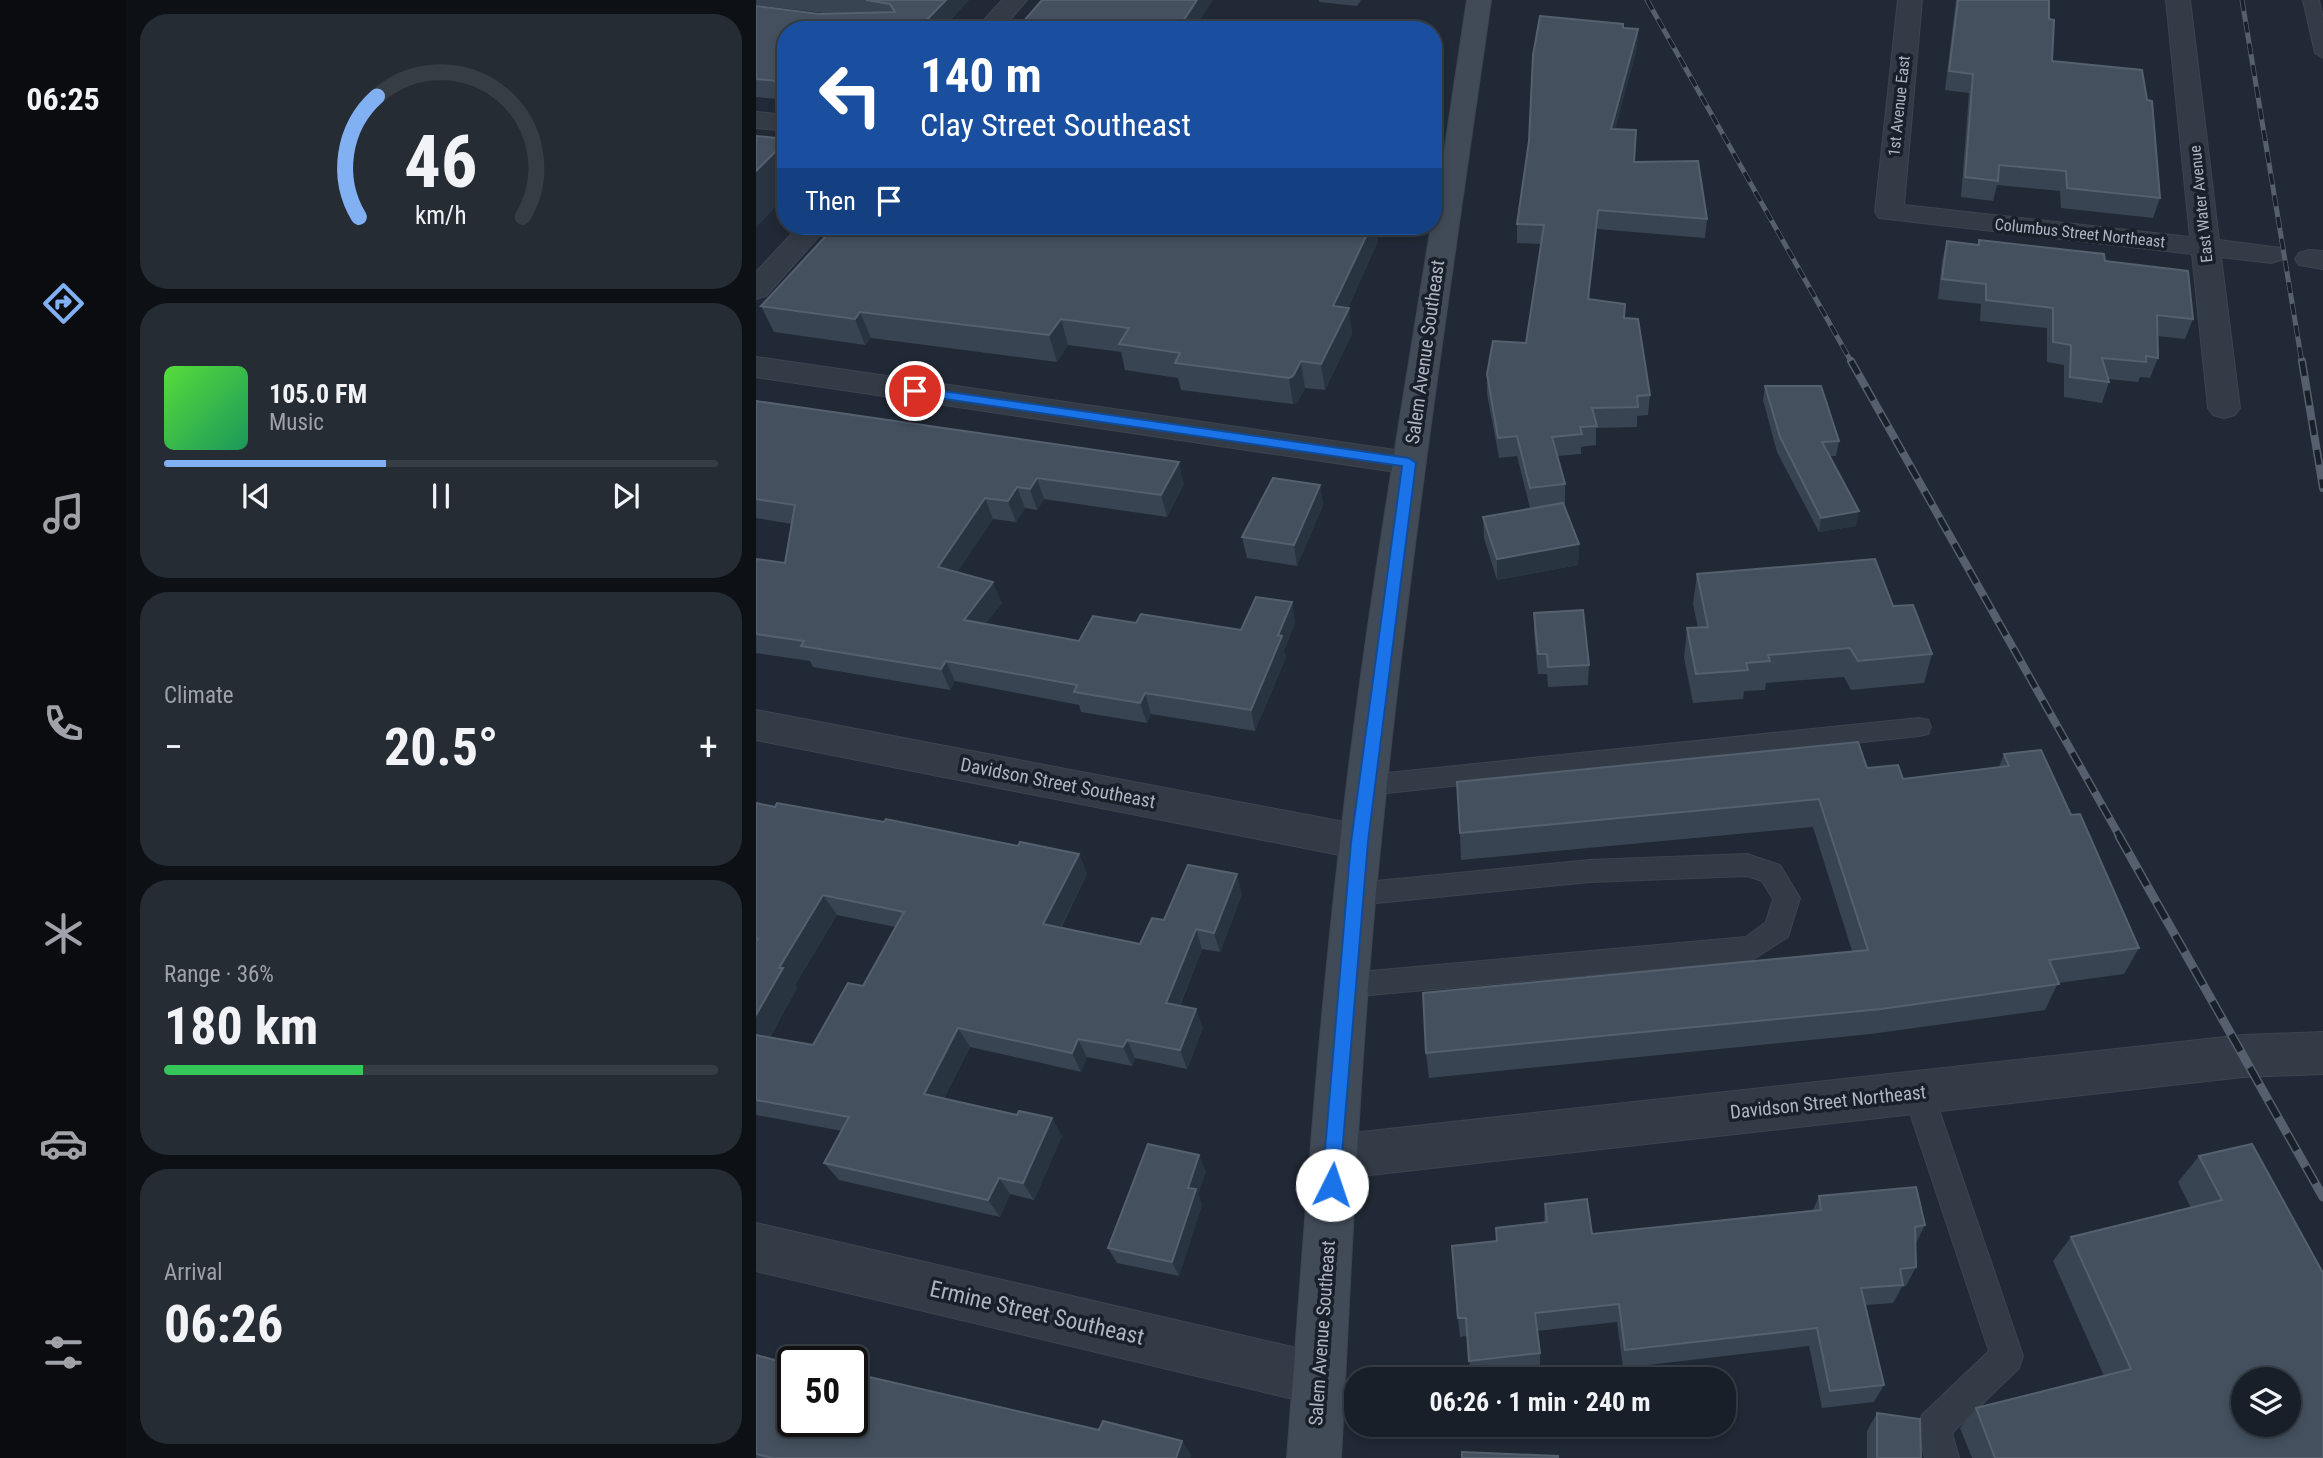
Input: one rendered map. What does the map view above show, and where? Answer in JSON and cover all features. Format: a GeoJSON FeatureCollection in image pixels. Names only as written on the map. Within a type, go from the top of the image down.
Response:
{"type":"FeatureCollection","features":[{"type":"Feature","properties":{"kind":"main road","name":"Salem Avenue Southeast"},"geometry":{"type":"LineString","coordinates":[[1442,194],[1479,0]]}},
{"type":"Feature","properties":{"kind":"main road","name":"Salem Avenue Southeast"},"geometry":{"type":"LineString","coordinates":[[1314,1458],[1334,1157],[1360,842],[1436,235]]}},
{"type":"Feature","properties":{"kind":"street"},"geometry":{"type":"LineString","coordinates":[[995,21],[1015,0]]}},
{"type":"Feature","properties":{"kind":"street","name":"1st Avenue East"},"geometry":{"type":"LineString","coordinates":[[1889,212],[1910,0]]}},
{"type":"Feature","properties":{"kind":"street","name":"East Water Avenue"},"geometry":{"type":"LineString","coordinates":[[2178,0],[2224,408]]}},
{"type":"Feature","properties":{"kind":"street"},"geometry":{"type":"LineString","coordinates":[[756,120],[777,122]]}},
{"type":"Feature","properties":{"kind":"street","name":"Columbus Street Northeast"},"geometry":{"type":"LineString","coordinates":[[1889,212],[2270,254]]}},
{"type":"Feature","properties":{"kind":"street"},"geometry":{"type":"LineString","coordinates":[[756,290],[806,235]]}},
{"type":"Feature","properties":{"kind":"street"},"geometry":{"type":"LineString","coordinates":[[756,368],[1409,463]]}},
{"type":"Feature","properties":{"kind":"street","name":"Davidson Street Southeast"},"geometry":{"type":"LineString","coordinates":[[756,725],[1360,842]]}},
{"type":"Feature","properties":{"kind":"street","name":"Davidson Street Northeast"},"geometry":{"type":"LineString","coordinates":[[1334,1157],[2243,1056],[2323,1053]]}},
{"type":"Feature","properties":{"kind":"street","name":"Ermine Street Southeast"},"geometry":{"type":"LineString","coordinates":[[756,1247],[1318,1378]]}},
{"type":"Feature","properties":{"kind":"lane"},"geometry":{"type":"LineString","coordinates":[[2311,0],[2323,53]]}},
{"type":"Feature","properties":{"kind":"lane"},"geometry":{"type":"LineString","coordinates":[[1368,785],[1919,727]]}},
{"type":"Feature","properties":{"kind":"lane"},"geometry":{"type":"LineString","coordinates":[[1348,985],[1752,948],[1778,929],[1787,898],[1772,873],[1747,865],[1590,871],[1356,894]]}},
{"type":"Feature","properties":{"kind":"lane"},"geometry":{"type":"LineString","coordinates":[[1918,1092],[2007,1356],[1934,1427],[1942,1458]]}},
{"type":"Feature","properties":{"kind":"building"},"geometry":{"type":"Polygon","coordinates":[[[866,0],[946,0],[926,21],[777,21],[777,81],[756,79],[756,6],[819,14],[895,12],[890,4],[866,0]]]}},
{"type":"Feature","properties":{"kind":"building"},"geometry":{"type":"Polygon","coordinates":[[[1042,0],[1197,0],[1183,21],[1024,21],[1042,0]]]}},
{"type":"Feature","properties":{"kind":"building"},"geometry":{"type":"Polygon","coordinates":[[[1958,0],[2049,0],[2049,19],[2054,20],[2052,61],[2142,70],[2147,100],[2152,101],[2160,198],[2067,188],[2066,171],[1999,165],[1998,181],[1965,177],[1973,74],[1949,71],[1958,0]]]}},
{"type":"Feature","properties":{"kind":"building"},"geometry":{"type":"Polygon","coordinates":[[[1540,16],[1623,24],[1623,28],[1638,29],[1611,129],[1636,130],[1634,162],[1698,161],[1707,219],[1598,210],[1588,299],[1625,304],[1624,318],[1638,319],[1650,395],[1637,396],[1638,407],[1592,408],[1597,426],[1580,427],[1582,434],[1552,437],[1565,484],[1530,488],[1517,436],[1498,438],[1487,374],[1493,341],[1526,343],[1544,225],[1517,224],[1529,141],[1533,55],[1540,16]]]}},
{"type":"Feature","properties":{"kind":"building"},"geometry":{"type":"Polygon","coordinates":[[[756,136],[777,138],[777,150],[756,171],[756,136]]]}},
{"type":"Feature","properties":{"kind":"building"},"geometry":{"type":"Polygon","coordinates":[[[827,235],[1367,235],[1333,306],[1349,308],[1321,364],[1301,361],[1293,376],[1289,378],[1175,363],[1180,353],[1119,344],[1129,328],[1061,319],[1049,335],[860,312],[855,319],[761,306],[827,235]]]}},
{"type":"Feature","properties":{"kind":"building"},"geometry":{"type":"Polygon","coordinates":[[[1979,240],[2104,254],[2105,261],[2188,271],[2193,319],[2157,315],[2158,358],[2146,356],[2146,362],[2102,358],[2109,382],[2070,377],[2071,345],[2053,342],[2053,308],[1986,300],[1986,284],[1942,279],[1947,241],[1979,245],[1979,240]]]}},
{"type":"Feature","properties":{"kind":"building"},"geometry":{"type":"Polygon","coordinates":[[[1765,386],[1821,386],[1839,441],[1822,442],[1859,511],[1821,518],[1780,437],[1765,386]]]}},
{"type":"Feature","properties":{"kind":"building"},"geometry":{"type":"Polygon","coordinates":[[[756,401],[1179,462],[1161,495],[1037,478],[1030,489],[1017,487],[1008,501],[985,498],[938,567],[993,582],[964,620],[1079,641],[1093,616],[1136,623],[1141,614],[1241,630],[1256,597],[1292,602],[1278,635],[1282,636],[1251,710],[1145,693],[1140,703],[1074,692],[1077,685],[946,661],[941,669],[801,646],[804,641],[756,634],[756,559],[785,563],[795,505],[756,499],[756,401]]]}},
{"type":"Feature","properties":{"kind":"building"},"geometry":{"type":"Polygon","coordinates":[[[1273,478],[1320,485],[1294,545],[1242,537],[1273,478]]]}},
{"type":"Feature","properties":{"kind":"building"},"geometry":{"type":"Polygon","coordinates":[[[1563,503],[1579,544],[1497,559],[1483,517],[1563,503]]]}},
{"type":"Feature","properties":{"kind":"building"},"geometry":{"type":"Polygon","coordinates":[[[1875,559],[1893,606],[1913,605],[1932,654],[1858,661],[1850,648],[1768,655],[1770,661],[1746,663],[1748,670],[1696,674],[1687,628],[1708,627],[1697,574],[1875,559]]]}},
{"type":"Feature","properties":{"kind":"building"},"geometry":{"type":"Polygon","coordinates":[[[1583,610],[1589,665],[1548,667],[1547,654],[1538,654],[1534,613],[1583,610]]]}},
{"type":"Feature","properties":{"kind":"building"},"geometry":{"type":"Polygon","coordinates":[[[1858,742],[1867,768],[1898,765],[1903,779],[2009,766],[2004,754],[2041,750],[2071,815],[2080,814],[2139,948],[2049,960],[2059,984],[1881,1009],[1426,1053],[1423,993],[1868,950],[1819,799],[1460,833],[1457,782],[1858,742]]]}},
{"type":"Feature","properties":{"kind":"building"},"geometry":{"type":"Polygon","coordinates":[[[756,803],[775,807],[777,803],[884,822],[886,819],[1018,846],[1020,842],[1079,854],[1043,924],[1140,944],[1152,918],[1164,920],[1188,865],[1237,874],[1214,933],[1196,929],[1166,1003],[1196,1009],[1180,1050],[1127,1040],[1123,1047],[1078,1039],[1072,1053],[958,1028],[924,1094],[1017,1115],[1019,1111],[1052,1118],[1023,1183],[999,1178],[988,1200],[824,1163],[849,1117],[756,1100],[756,1035],[813,1045],[848,983],[863,986],[904,912],[823,895],[779,968],[783,968],[756,1015],[756,803]]]}},
{"type":"Feature","properties":{"kind":"building"},"geometry":{"type":"Polygon","coordinates":[[[1148,1144],[1199,1155],[1188,1188],[1196,1189],[1172,1262],[1108,1248],[1148,1144]]]}},
{"type":"Feature","properties":{"kind":"building"},"geometry":{"type":"Polygon","coordinates":[[[2252,1144],[2323,1273],[2323,1458],[1995,1458],[1976,1408],[2131,1369],[2071,1237],[2222,1200],[2199,1156],[2252,1144]]]}},
{"type":"Feature","properties":{"kind":"building"},"geometry":{"type":"Polygon","coordinates":[[[1916,1187],[1925,1225],[1915,1227],[1916,1267],[1900,1269],[1903,1285],[1861,1288],[1884,1385],[1830,1391],[1817,1328],[1625,1350],[1619,1304],[1535,1313],[1540,1353],[1469,1361],[1466,1318],[1458,1318],[1452,1246],[1497,1241],[1496,1228],[1547,1222],[1545,1204],[1587,1199],[1592,1234],[1821,1210],[1819,1196],[1916,1187]]]}},
{"type":"Feature","properties":{"kind":"building"},"geometry":{"type":"Polygon","coordinates":[[[756,1355],[777,1361],[777,1437],[868,1437],[868,1377],[1099,1430],[1103,1421],[1182,1441],[1176,1458],[773,1458],[756,1454],[756,1355]]]}},
{"type":"Feature","properties":{"kind":"building"},"geometry":{"type":"Polygon","coordinates":[[[1877,1413],[1920,1419],[1921,1458],[1877,1458],[1877,1413]]]}},
{"type":"Feature","properties":{"kind":"building"},"geometry":{"type":"Polygon","coordinates":[[[1462,1452],[1558,1456],[1558,1458],[1462,1458],[1462,1452]]]}},
{"type":"Feature","properties":{"kind":"railway"},"geometry":{"type":"LineString","coordinates":[[1647,0],[1852,363]]}},
{"type":"Feature","properties":{"kind":"railway"},"geometry":{"type":"LineString","coordinates":[[2242,0],[2302,363]]}},
{"type":"Feature","properties":{"kind":"railway"},"geometry":{"type":"LineString","coordinates":[[1851,361],[2120,837]]}},
{"type":"Feature","properties":{"kind":"railway"},"geometry":{"type":"LineString","coordinates":[[2302,361],[2323,488]]}},
{"type":"Feature","properties":{"kind":"railway"},"geometry":{"type":"LineString","coordinates":[[2119,836],[2323,1197]]}},
{"type":"Feature","properties":{"kind":"route"},"geometry":{"type":"LineString","coordinates":[[915,391],[1409,463],[1360,842],[1332,1185]]}}]}
